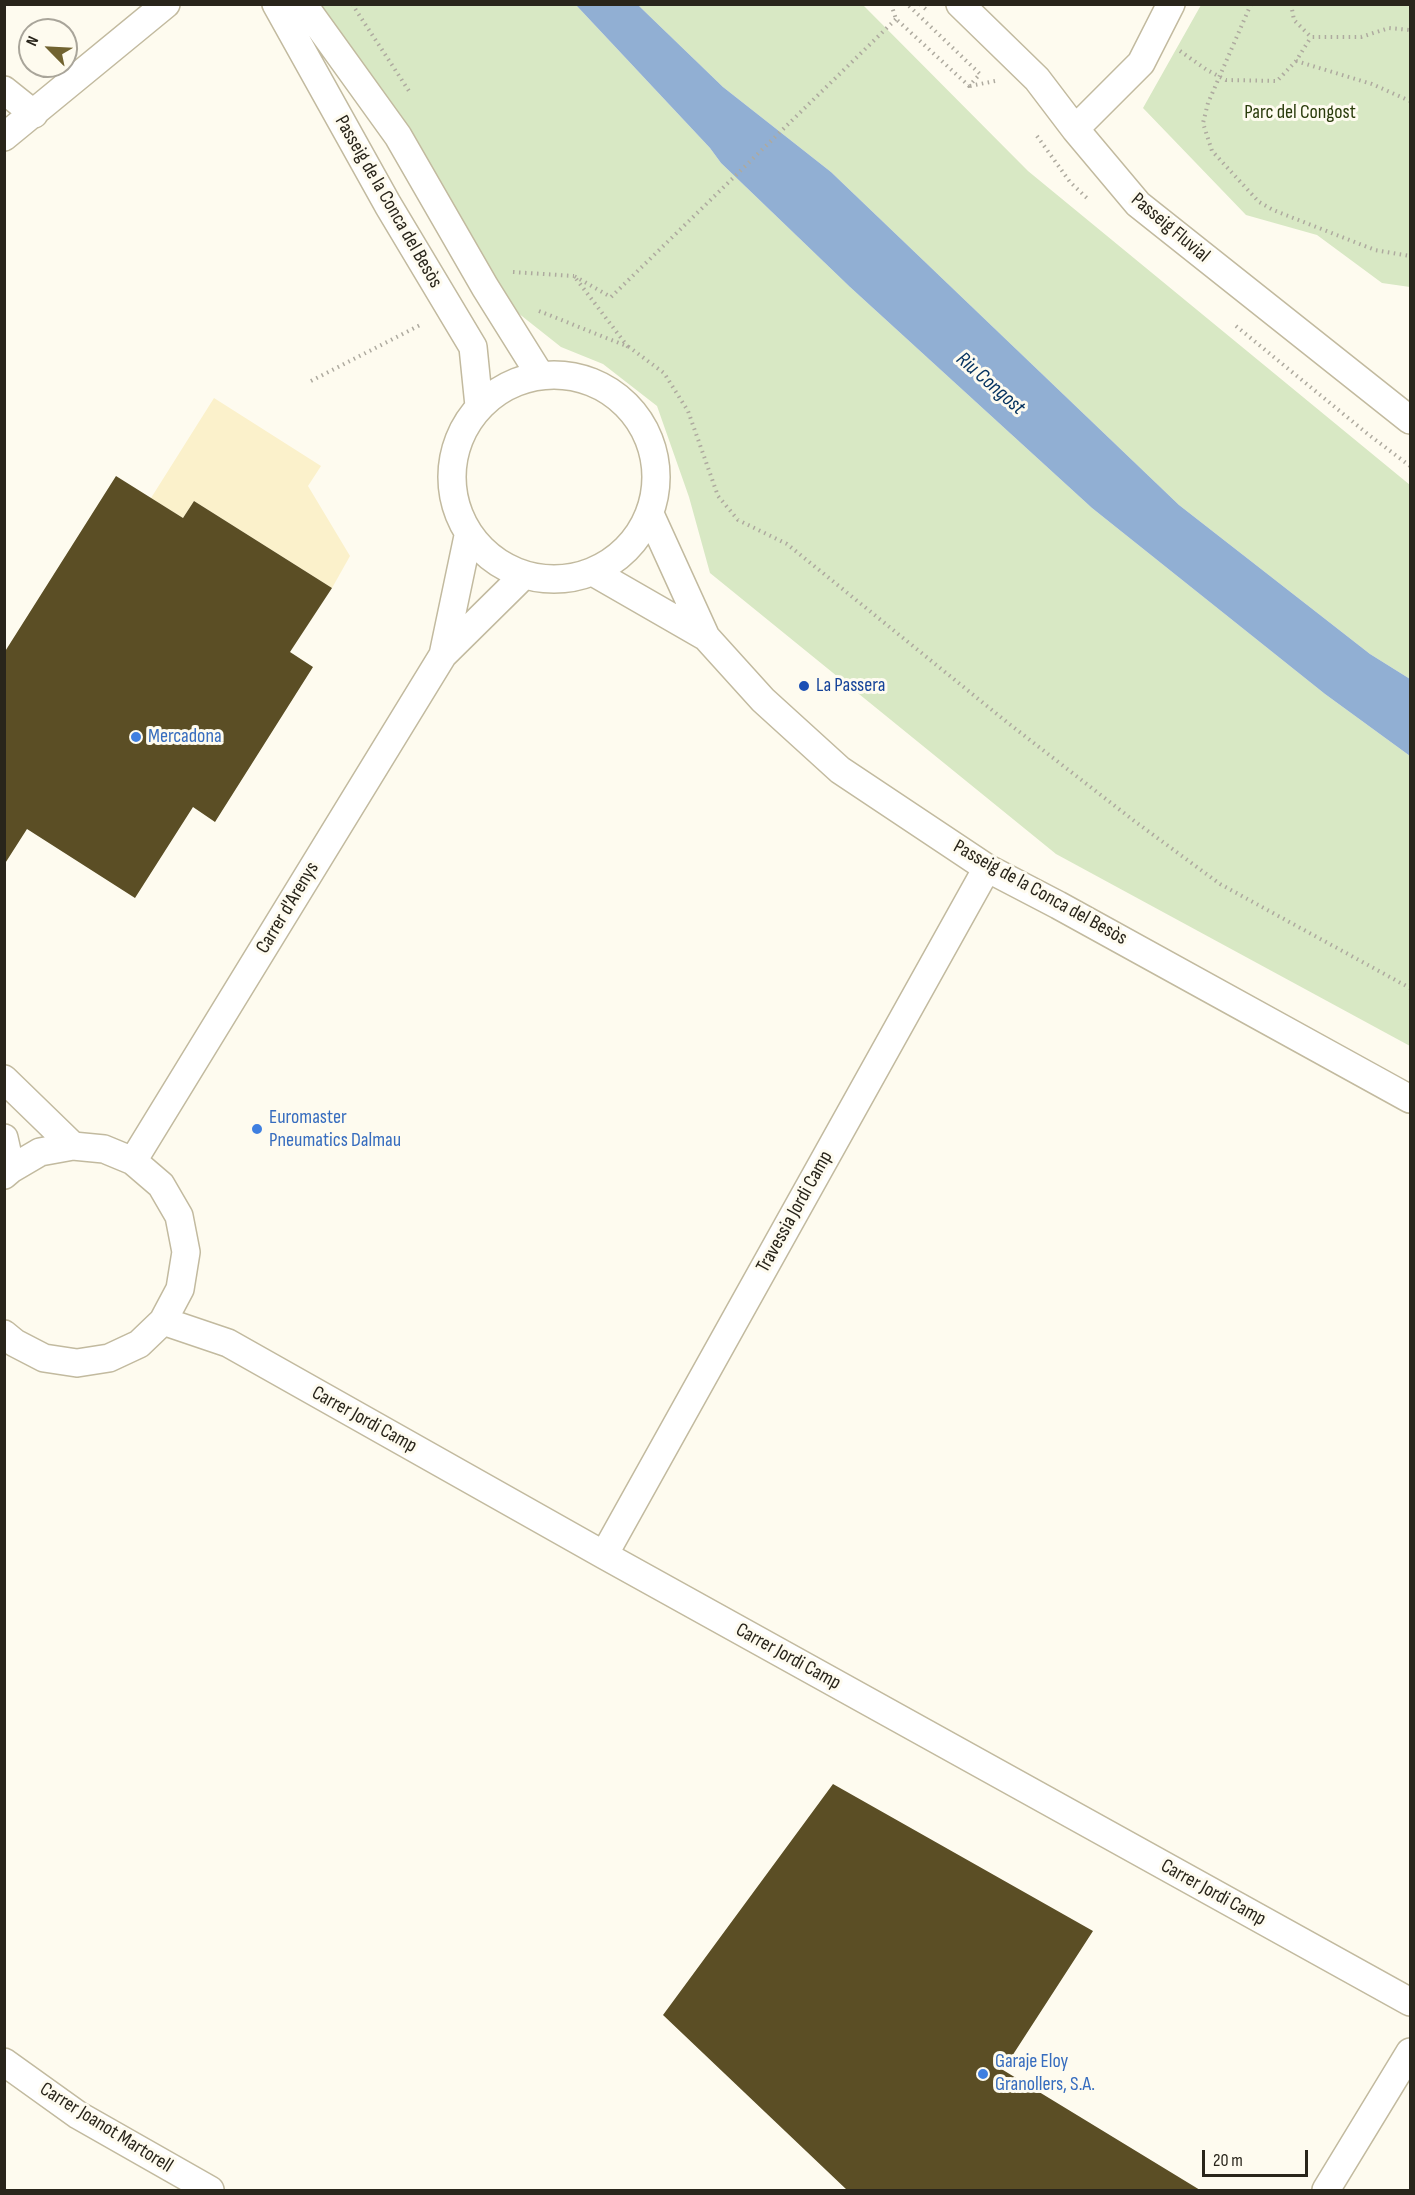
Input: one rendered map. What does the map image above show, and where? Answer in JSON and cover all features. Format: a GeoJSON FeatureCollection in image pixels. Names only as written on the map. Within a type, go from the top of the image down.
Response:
{"type":"FeatureCollection","features":[{"type":"Feature","properties":{"kind":"street"},"geometry":{"type":"LineString","coordinates":[[4,137],[166,4]]}},
{"type":"Feature","properties":{"kind":"street","name":"Passeig de la Conca del Besòs"},"geometry":{"type":"LineString","coordinates":[[276,4],[388,205],[473,347],[479,406]]}},
{"type":"Feature","properties":{"kind":"street","name":"Passeig de la Conca del Besòs"},"geometry":{"type":"LineString","coordinates":[[303,4],[398,136],[485,287],[540,375]]}},
{"type":"Feature","properties":{"kind":"street","name":"Passeig Fluvial"},"geometry":{"type":"LineString","coordinates":[[960,4],[1036,79],[1138,204],[1410,420]]}},
{"type":"Feature","properties":{"kind":"street"},"geometry":{"type":"LineString","coordinates":[[1075,129],[1141,63],[1171,4]]}},
{"type":"Feature","properties":{"kind":"street"},"geometry":{"type":"LineString","coordinates":[[4,90],[33,114]]}},
{"type":"Feature","properties":{"kind":"street"},"geometry":{"type":"LineString","coordinates":[[540,375],[576,376],[609,390],[626,404],[640,421],[654,454],[656,490],[650,514],[639,535],[623,553],[593,572],[558,581],[523,576],[492,561],[468,536],[453,503],[451,469],[459,435],[479,406],[507,385],[540,375]]}},
{"type":"Feature","properties":{"kind":"street","name":"Passeig de la Conca del Besòs"},"geometry":{"type":"LineString","coordinates":[[650,514],[706,637],[763,700],[840,770],[987,868],[1058,904],[1410,1099]]}},
{"type":"Feature","properties":{"kind":"street","name":"Carrer d'Arenys"},"geometry":{"type":"LineString","coordinates":[[443,654],[468,536]]}},
{"type":"Feature","properties":{"kind":"street","name":"Passeig de la Conca del Besòs"},"geometry":{"type":"LineString","coordinates":[[593,572],[706,637]]}},
{"type":"Feature","properties":{"kind":"street","name":"Carrer d'Arenys"},"geometry":{"type":"LineString","coordinates":[[133,1161],[443,654],[523,576]]}},
{"type":"Feature","properties":{"kind":"street","name":"Travessia Jordi Camp"},"geometry":{"type":"LineString","coordinates":[[604,1555],[987,868]]}},
{"type":"Feature","properties":{"kind":"street"},"geometry":{"type":"LineString","coordinates":[[4,1079],[73,1146]]}},
{"type":"Feature","properties":{"kind":"street"},"geometry":{"type":"LineString","coordinates":[[4,1138],[8,1172],[40,1152],[73,1146],[104,1149],[133,1161],[161,1185],[180,1216],[186,1252],[180,1289],[163,1321],[139,1344],[109,1358],[76,1363],[44,1358],[8,1346]]}},
{"type":"Feature","properties":{"kind":"street","name":"Carrer Jordi Camp"},"geometry":{"type":"LineString","coordinates":[[163,1321],[228,1343],[604,1555],[1410,2002]]}},
{"type":"Feature","properties":{"kind":"street"},"geometry":{"type":"LineString","coordinates":[[1326,2190],[1410,2052]]}},
{"type":"Feature","properties":{"kind":"street","name":"Carrer Joanot Martorell"},"geometry":{"type":"LineString","coordinates":[[4,2062],[78,2115],[210,2190]]}},
{"type":"Feature","properties":{"kind":"path"},"geometry":{"type":"LineString","coordinates":[[352,4],[416,102]]}},
{"type":"Feature","properties":{"kind":"path"},"geometry":{"type":"LineString","coordinates":[[891,4],[896,19],[969,86]]}},
{"type":"Feature","properties":{"kind":"path"},"geometry":{"type":"LineString","coordinates":[[907,4],[980,74],[969,86]]}},
{"type":"Feature","properties":{"kind":"path"},"geometry":{"type":"LineString","coordinates":[[1251,4],[1208,103],[1203,123],[1212,151],[1259,202],[1273,210],[1375,250],[1410,256]]}},
{"type":"Feature","properties":{"kind":"path"},"geometry":{"type":"LineString","coordinates":[[1291,4],[1294,21],[1311,37],[1361,37],[1389,28],[1410,30]]}},
{"type":"Feature","properties":{"kind":"path"},"geometry":{"type":"LineString","coordinates":[[512,279],[507,271],[574,276],[611,297],[896,19]]}},
{"type":"Feature","properties":{"kind":"path"},"geometry":{"type":"LineString","coordinates":[[1176,49],[1226,80],[1277,81],[1296,61],[1311,37]]}},
{"type":"Feature","properties":{"kind":"path"},"geometry":{"type":"LineString","coordinates":[[1296,61],[1372,84],[1410,101]]}},
{"type":"Feature","properties":{"kind":"path"},"geometry":{"type":"LineString","coordinates":[[969,86],[1004,79]]}},
{"type":"Feature","properties":{"kind":"path"},"geometry":{"type":"LineString","coordinates":[[574,276],[628,348]]}},
{"type":"Feature","properties":{"kind":"path"},"geometry":{"type":"LineString","coordinates":[[311,381],[420,325],[448,307]]}},
{"type":"Feature","properties":{"kind":"path"},"geometry":{"type":"LineString","coordinates":[[532,308],[628,348],[664,373],[688,411],[718,496],[738,520],[787,544],[1008,723],[1220,884],[1410,988]]}},
{"type":"Feature","properties":{"kind":"green space"},"geometry":{"type":"Polygon","coordinates":[[[309,5],[576,5],[710,148],[721,163],[850,287],[1092,508],[1325,694],[1410,756],[1410,1046],[1056,854],[710,573],[689,497],[657,406],[603,364],[561,347],[513,309],[309,5]]]}},
{"type":"Feature","properties":{"kind":"green space"},"geometry":{"type":"Polygon","coordinates":[[[638,5],[863,5],[1028,171],[1410,485],[1410,679],[1370,654],[1179,505],[831,172],[723,87],[638,5]]]}},
{"type":"Feature","properties":{"kind":"green space","name":"Parc del Congost"},"geometry":{"type":"Polygon","coordinates":[[[1201,5],[1410,5],[1410,287],[1382,283],[1317,235],[1246,215],[1143,108],[1201,5]]]}},
{"type":"Feature","properties":{"kind":"sand"},"geometry":{"type":"Polygon","coordinates":[[[214,398],[321,466],[308,486],[350,556],[332,588],[194,501],[183,518],[151,498],[214,398]]]}},
{"type":"Feature","properties":{"kind":"water","name":"Riu Congost"},"geometry":{"type":"Polygon","coordinates":[[[576,5],[638,5],[723,87],[831,172],[1179,505],[1370,654],[1410,679],[1410,756],[1325,694],[1092,508],[850,287],[721,163],[710,148],[576,5]]]}},
{"type":"Feature","properties":{"kind":"building","name":"Mercadona"},"geometry":{"type":"Polygon","coordinates":[[[116,476],[183,518],[194,501],[332,588],[290,652],[313,667],[215,822],[193,807],[135,898],[27,829],[4,865],[4,653],[116,476]]]}},
{"type":"Feature","properties":{"kind":"building"},"geometry":{"type":"Polygon","coordinates":[[[833,1784],[1093,1931],[1003,2070],[1200,2190],[847,2190],[663,2015],[833,1784]]]}},
{"type":"Feature","properties":{"kind":"place","name":"La Passera"},"geometry":{"type":"Point","coordinates":[804,686]}},
{"type":"Feature","properties":{"kind":"place","name":"Mercadona"},"geometry":{"type":"Point","coordinates":[136,737]}},
{"type":"Feature","properties":{"kind":"place","name":"Euromaster Pneumatics Dalmau"},"geometry":{"type":"Point","coordinates":[257,1129]}},
{"type":"Feature","properties":{"kind":"place","name":"Garaje Eloy Granollers, S.A."},"geometry":{"type":"Point","coordinates":[983,2074]}}]}
